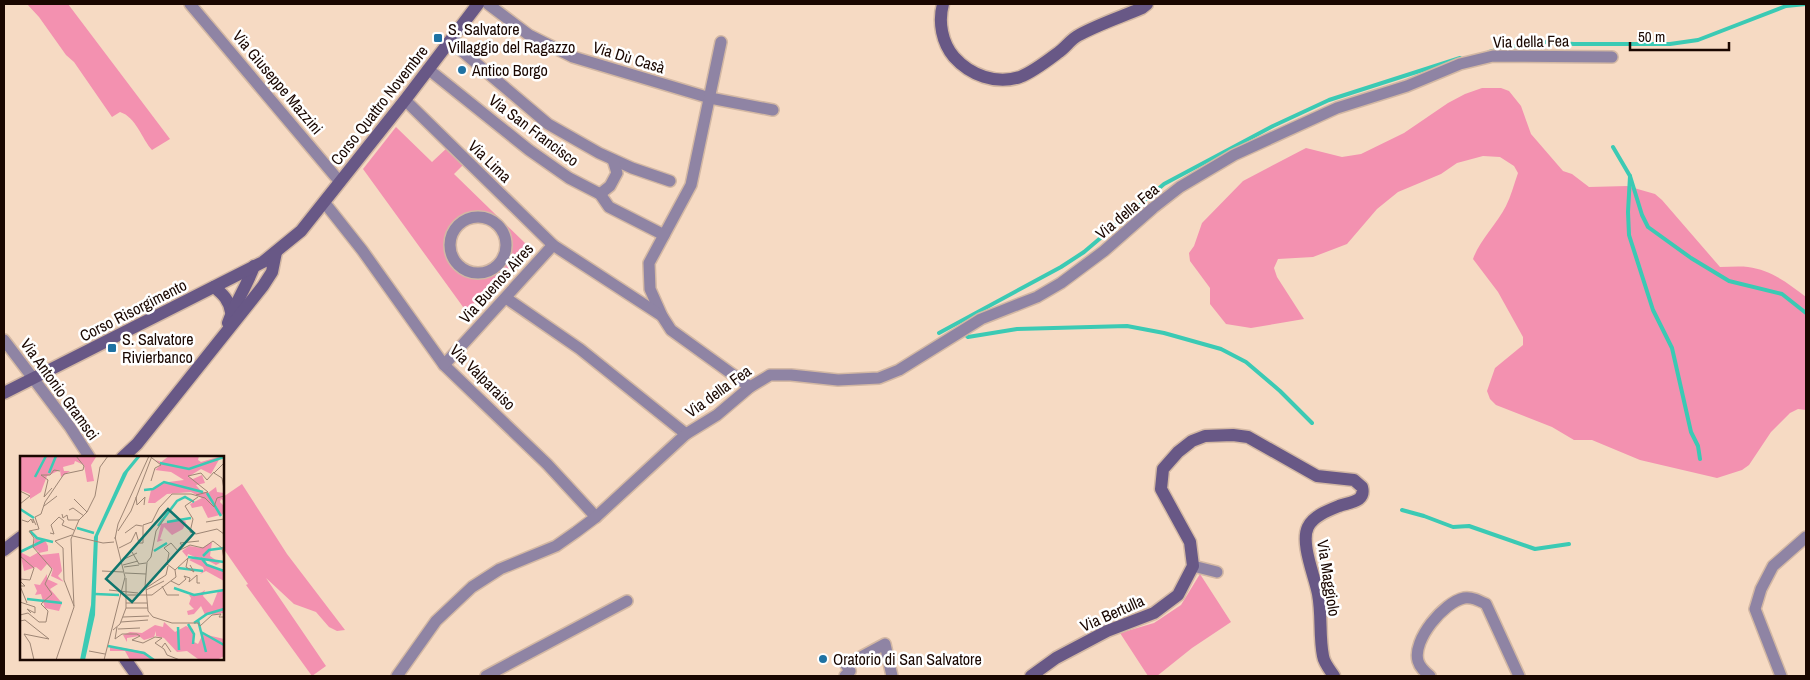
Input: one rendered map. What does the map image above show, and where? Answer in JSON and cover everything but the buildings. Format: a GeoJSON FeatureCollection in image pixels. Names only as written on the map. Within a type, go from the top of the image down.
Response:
{"type":"FeatureCollection","features":[{"type":"Feature","properties":{"kind":"street","name":"Via Giuseppe Mazzini"},"geometry":{"type":"LineString","coordinates":[[190,4],[340,182]]}},
{"type":"Feature","properties":{"kind":"street","name":"Corso Quattro Novembre"},"geometry":{"type":"LineString","coordinates":[[276,252],[302,231],[478,4]]}},
{"type":"Feature","properties":{"kind":"street","name":"Via Dù Casà"},"geometry":{"type":"LineString","coordinates":[[488,4],[529,35],[561,52],[710,98],[773,110]]}},
{"type":"Feature","properties":{"kind":"street"},"geometry":{"type":"LineString","coordinates":[[943,4],[940,13],[941,33],[949,51],[968,70],[980,76],[1000,80],[1020,77],[1060,51],[1077,36],[1142,8],[1147,4]]}},
{"type":"Feature","properties":{"kind":"street"},"geometry":{"type":"LineString","coordinates":[[450,41],[548,124],[614,160],[670,182]]}},
{"type":"Feature","properties":{"kind":"street"},"geometry":{"type":"LineString","coordinates":[[721,42],[691,185],[649,263],[650,289],[662,316],[671,330],[750,387]]}},
{"type":"Feature","properties":{"kind":"street","name":"Via della Fea"},"geometry":{"type":"LineString","coordinates":[[397,676],[436,621],[472,587],[500,569],[556,546],[596,517],[686,434],[717,415],[750,387],[770,375],[791,375],[838,380],[879,378],[899,370],[981,319],[1037,297],[1061,283],[1104,251],[1180,187],[1218,164],[1337,108],[1407,86],[1460,64],[1493,56],[1612,57]]}},
{"type":"Feature","properties":{"kind":"street","name":"Via San Francisco"},"geometry":{"type":"LineString","coordinates":[[428,69],[529,150],[570,178],[600,194],[609,207],[664,236]]}},
{"type":"Feature","properties":{"kind":"street","name":"Via Lima"},"geometry":{"type":"LineString","coordinates":[[405,100],[553,245],[662,316]]}},
{"type":"Feature","properties":{"kind":"street"},"geometry":{"type":"LineString","coordinates":[[600,194],[610,186],[617,174],[614,160]]}},
{"type":"Feature","properties":{"kind":"street","name":"Via Valparaiso"},"geometry":{"type":"LineString","coordinates":[[324,202],[362,250],[444,365],[547,464],[596,517]]}},
{"type":"Feature","properties":{"kind":"street"},"geometry":{"type":"LineString","coordinates":[[483,217],[496,223],[504,234],[507,247],[506,254],[499,266],[480,274],[467,272],[461,268],[452,257],[450,251],[454,231],[470,218],[483,217]]}},
{"type":"Feature","properties":{"kind":"street","name":"Via Buenos Aires"},"geometry":{"type":"LineString","coordinates":[[444,365],[506,298],[516,283],[553,245]]}},
{"type":"Feature","properties":{"kind":"street"},"geometry":{"type":"LineString","coordinates":[[124,456],[137,444],[263,286],[272,272],[276,252]]}},
{"type":"Feature","properties":{"kind":"street","name":"Corso Risorgimento"},"geometry":{"type":"LineString","coordinates":[[4,393],[214,287],[276,252]]}},
{"type":"Feature","properties":{"kind":"street"},"geometry":{"type":"LineString","coordinates":[[223,334],[231,312],[249,280],[254,266]]}},
{"type":"Feature","properties":{"kind":"street"},"geometry":{"type":"LineString","coordinates":[[214,287],[226,296],[231,312]]}},
{"type":"Feature","properties":{"kind":"street","name":"Via della Fea"},"geometry":{"type":"LineString","coordinates":[[506,298],[580,349],[686,434]]}},
{"type":"Feature","properties":{"kind":"street","name":"Via Antonio Gramsci"},"geometry":{"type":"LineString","coordinates":[[4,340],[89,456]]}},
{"type":"Feature","properties":{"kind":"street","name":"Via Maggiolo"},"geometry":{"type":"LineString","coordinates":[[1192,566],[1190,542],[1161,489],[1162,469],[1192,440],[1205,436],[1233,435],[1248,437],[1317,476],[1357,482],[1363,491],[1361,498],[1313,518],[1306,534],[1307,547],[1318,595],[1323,658],[1334,676]]}},
{"type":"Feature","properties":{"kind":"street"},"geometry":{"type":"LineString","coordinates":[[1781,676],[1755,609],[1761,589],[1774,566],[1806,537]]}},
{"type":"Feature","properties":{"kind":"street"},"geometry":{"type":"LineString","coordinates":[[4,550],[20,538]]}},
{"type":"Feature","properties":{"kind":"street"},"geometry":{"type":"LineString","coordinates":[[1192,566],[1217,572]]}},
{"type":"Feature","properties":{"kind":"street","name":"Via Bertulla"},"geometry":{"type":"LineString","coordinates":[[1031,676],[1056,658],[1107,631],[1154,613],[1178,595],[1192,566]]}},
{"type":"Feature","properties":{"kind":"street"},"geometry":{"type":"LineString","coordinates":[[1430,676],[1422,669],[1417,659],[1427,629],[1438,614],[1462,598],[1475,598],[1486,604],[1519,676]]}},
{"type":"Feature","properties":{"kind":"street"},"geometry":{"type":"LineString","coordinates":[[486,676],[627,601]]}},
{"type":"Feature","properties":{"kind":"street"},"geometry":{"type":"LineString","coordinates":[[845,676],[850,671],[846,665],[885,644],[892,676]]}},
{"type":"Feature","properties":{"kind":"street"},"geometry":{"type":"LineString","coordinates":[[126,660],[136,676]]}},
{"type":"Feature","properties":{"kind":"shaded area"},"geometry":{"type":"Polygon","coordinates":[[[27,4],[68,4],[170,139],[152,150],[130,118],[120,112],[112,117],[74,62],[66,55],[39,17],[27,4]]]}},
{"type":"Feature","properties":{"kind":"shaded area"},"geometry":{"type":"Polygon","coordinates":[[[1482,88],[1501,88],[1509,91],[1521,106],[1531,134],[1563,171],[1572,174],[1589,187],[1627,186],[1655,194],[1720,267],[1748,267],[1764,271],[1786,282],[1806,297],[1806,410],[1798,409],[1790,413],[1771,432],[1749,465],[1742,470],[1717,478],[1640,460],[1592,440],[1574,440],[1552,427],[1496,405],[1490,399],[1487,391],[1495,368],[1523,345],[1523,337],[1498,292],[1473,259],[1479,246],[1506,206],[1518,173],[1514,166],[1500,157],[1483,156],[1457,163],[1441,174],[1398,192],[1377,209],[1347,244],[1313,257],[1278,259],[1274,268],[1277,277],[1304,319],[1251,328],[1226,324],[1210,304],[1210,288],[1190,261],[1189,253],[1194,246],[1202,223],[1243,181],[1306,148],[1342,157],[1361,154],[1404,133],[1448,103],[1482,88]]]}},
{"type":"Feature","properties":{"kind":"shaded area"},"geometry":{"type":"Polygon","coordinates":[[[396,127],[432,162],[448,147],[465,163],[454,174],[526,244],[520,257],[466,311],[363,169],[396,127]],[[477,217],[464,222],[456,229],[451,239],[450,249],[453,259],[459,267],[468,272],[480,274],[492,271],[500,264],[505,255],[507,245],[504,235],[499,226],[490,220],[477,217]]]}},
{"type":"Feature","properties":{"kind":"shaded area"},"geometry":{"type":"Polygon","coordinates":[[[242,484],[287,554],[345,630],[337,631],[329,627],[316,612],[294,604],[266,578],[326,666],[312,676],[246,585],[248,584],[224,549],[224,496],[242,484]]]}},
{"type":"Feature","properties":{"kind":"shaded area"},"geometry":{"type":"Polygon","coordinates":[[[1200,574],[1231,622],[1192,648],[1157,676],[1148,676],[1120,633],[1154,623],[1181,605],[1200,574]]]}},
{"type":"Feature","properties":{"kind":"waterway"},"geometry":{"type":"LineString","coordinates":[[1489,52],[1508,47],[1547,42],[1574,44],[1670,44],[1698,40],[1786,6],[1806,4]]}},
{"type":"Feature","properties":{"kind":"waterway"},"geometry":{"type":"LineString","coordinates":[[939,333],[1061,267],[1084,252],[1164,184],[1273,126],[1329,100],[1460,58]]}},
{"type":"Feature","properties":{"kind":"waterway"},"geometry":{"type":"LineString","coordinates":[[1613,147],[1630,176],[1642,215],[1648,227],[1691,258],[1729,281],[1782,294],[1806,313]]}},
{"type":"Feature","properties":{"kind":"waterway"},"geometry":{"type":"LineString","coordinates":[[1630,176],[1629,235],[1653,310],[1672,348],[1691,432],[1698,446],[1700,459]]}},
{"type":"Feature","properties":{"kind":"waterway"},"geometry":{"type":"LineString","coordinates":[[964,333],[968,337],[1017,329],[1127,326],[1164,333],[1221,349],[1246,362],[1280,391],[1312,423]]}},
{"type":"Feature","properties":{"kind":"waterway"},"geometry":{"type":"LineString","coordinates":[[1402,510],[1453,527],[1469,526],[1535,549],[1569,544]]}},
{"type":"Feature","properties":{"kind":"place","name":"S. Salvatore Villaggio del Ragazzo"},"geometry":{"type":"Point","coordinates":[438,38]}},
{"type":"Feature","properties":{"kind":"place","name":"Antico Borgo"},"geometry":{"type":"Point","coordinates":[462,70]}},
{"type":"Feature","properties":{"kind":"place","name":"S. Salvatore Rivierbanco"},"geometry":{"type":"Point","coordinates":[112,348]}},
{"type":"Feature","properties":{"kind":"place","name":"Oratorio di San Salvatore"},"geometry":{"type":"Point","coordinates":[823,659]}}]}
